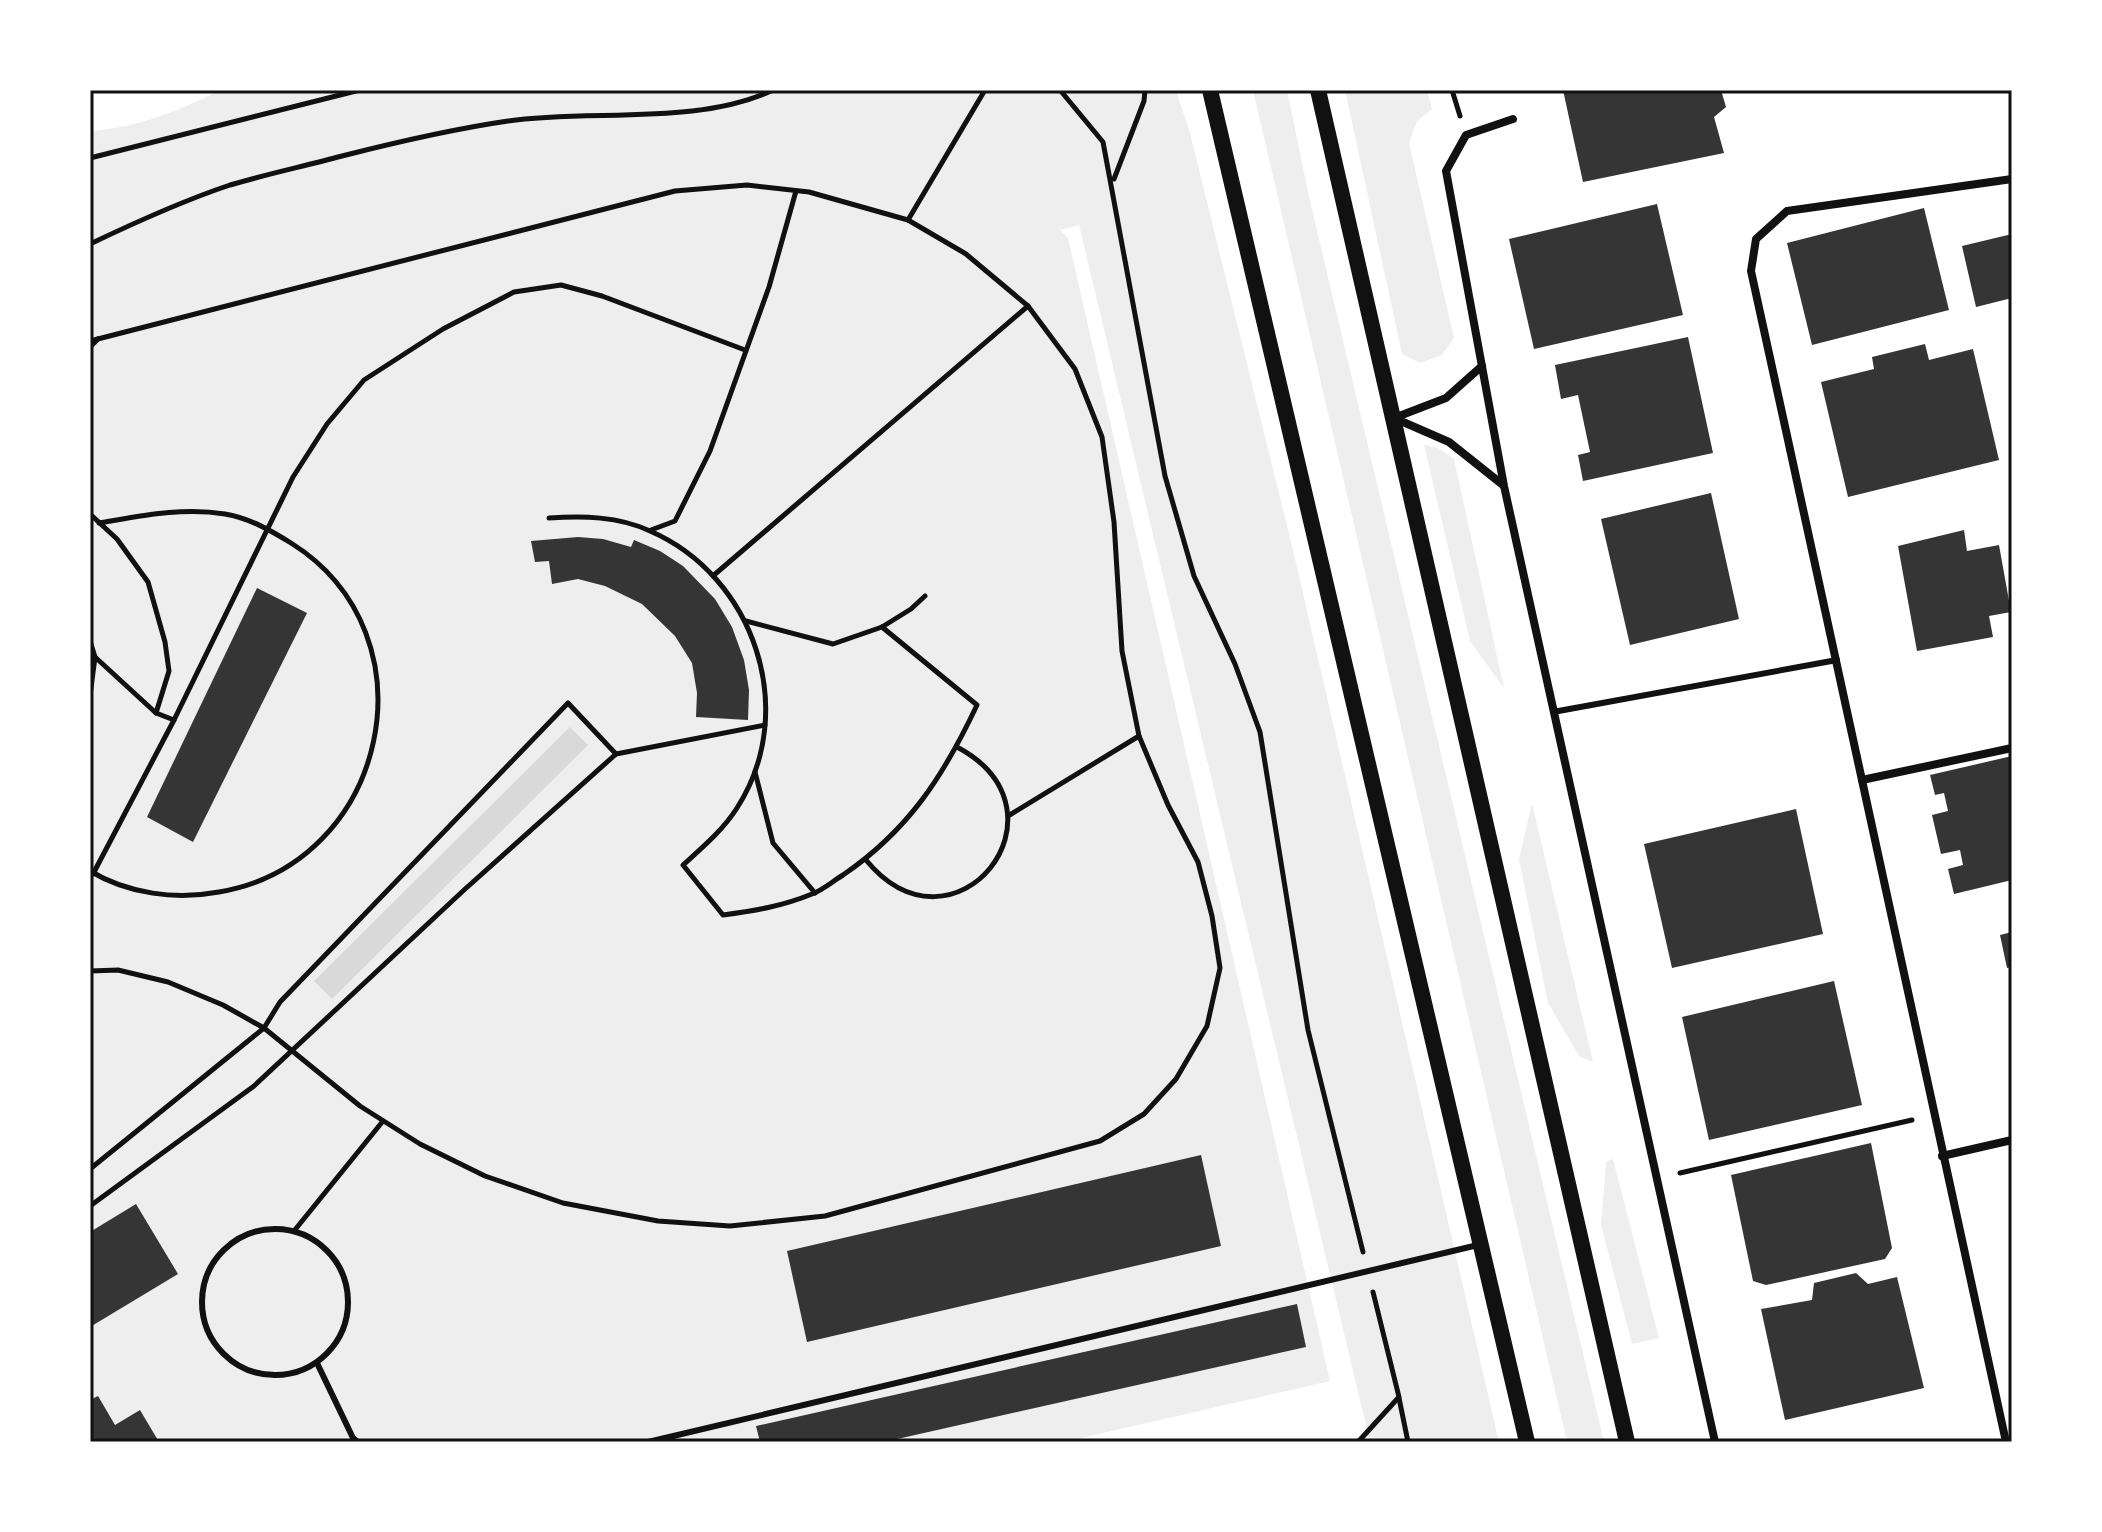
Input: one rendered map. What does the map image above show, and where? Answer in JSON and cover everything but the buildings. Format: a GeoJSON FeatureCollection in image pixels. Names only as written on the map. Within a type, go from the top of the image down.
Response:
{"type":"FeatureCollection","features":[{"type":"Feature","properties":{"kind":"main road"},"geometry":{"type":"LineString","coordinates":[[1210,90],[1527,1442]]}},
{"type":"Feature","properties":{"kind":"main road"},"geometry":{"type":"LineString","coordinates":[[1318,90],[1627,1442]]}},
{"type":"Feature","properties":{"kind":"street"},"geometry":{"type":"LineString","coordinates":[[1513,119],[1466,135],[1446,171],[1504,486],[1715,1442]]}},
{"type":"Feature","properties":{"kind":"street"},"geometry":{"type":"LineString","coordinates":[[2006,1442],[1932,1115],[1837,660],[1751,271],[1756,239],[1787,211],[2012,179]]}},
{"type":"Feature","properties":{"kind":"street"},"geometry":{"type":"LineString","coordinates":[[1394,418],[1446,398],[1482,366]]}},
{"type":"Feature","properties":{"kind":"street"},"geometry":{"type":"LineString","coordinates":[[1394,418],[1449,442],[1504,486]]}},
{"type":"Feature","properties":{"kind":"street"},"geometry":{"type":"LineString","coordinates":[[1862,780],[2012,748]]}},
{"type":"Feature","properties":{"kind":"street"},"geometry":{"type":"LineString","coordinates":[[1942,1156],[2012,1140]]}},
{"type":"Feature","properties":{"kind":"lane"},"geometry":{"type":"LineString","coordinates":[[1553,712],[1837,660]]}},
{"type":"Feature","properties":{"kind":"lane"},"geometry":{"type":"LineString","coordinates":[[270,1228],[294,1231],[316,1241],[333,1257],[344,1278],[349,1301],[345,1324],[334,1346],[317,1363],[295,1374],[270,1377],[247,1371],[225,1358],[210,1339],[202,1316],[201,1290],[210,1267],[225,1247],[246,1234],[270,1228]]}},
{"type":"Feature","properties":{"kind":"lane"},"geometry":{"type":"LineString","coordinates":[[648,1442],[1480,1245]]}},
{"type":"Feature","properties":{"kind":"lane"},"geometry":{"type":"LineString","coordinates":[[317,1363],[353,1438],[358,1442]]}},
{"type":"Feature","properties":{"kind":"path"},"geometry":{"type":"LineString","coordinates":[[90,158],[360,90]]}},
{"type":"Feature","properties":{"kind":"path"},"geometry":{"type":"LineString","coordinates":[[90,244],[151,215],[231,185],[389,144],[509,121],[577,115],[665,113],[718,106],[773,90]]}},
{"type":"Feature","properties":{"kind":"path"},"geometry":{"type":"LineString","coordinates":[[908,220],[985,90]]}},
{"type":"Feature","properties":{"kind":"path"},"geometry":{"type":"LineString","coordinates":[[1060,90],[1103,142],[1113,182],[1165,476],[1194,576],[1235,664],[1260,732],[1308,1030],[1408,1442]]}},
{"type":"Feature","properties":{"kind":"path"},"geometry":{"type":"LineString","coordinates":[[1113,182],[1144,101],[1145,90]]}},
{"type":"Feature","properties":{"kind":"path"},"geometry":{"type":"LineString","coordinates":[[90,341],[675,191],[747,185],[796,191],[908,220],[966,254],[1028,306],[1075,369],[1102,437],[1114,522],[1122,651],[1139,736],[1168,805],[1198,862],[1212,916],[1220,968],[1207,1026],[1176,1079],[1144,1114],[1100,1141],[825,1216],[730,1226],[658,1221],[563,1203],[485,1176],[420,1144],[360,1106],[264,1028],[223,1005],[168,982],[118,970],[90,971]]}},
{"type":"Feature","properties":{"kind":"path"},"geometry":{"type":"LineString","coordinates":[[650,530],[675,521],[710,451],[769,287],[796,191]]}},
{"type":"Feature","properties":{"kind":"path"},"geometry":{"type":"LineString","coordinates":[[99,523],[188,510],[228,515],[268,528],[309,555],[344,592],[368,638],[379,689],[376,740],[358,789],[330,832],[290,865],[244,888],[193,897],[141,892],[92,872],[174,720],[268,528],[293,477],[327,424],[364,380],[443,329],[514,292],[561,285],[602,296],[745,350]]}},
{"type":"Feature","properties":{"kind":"path"},"geometry":{"type":"LineString","coordinates":[[714,575],[1028,306]]}},
{"type":"Feature","properties":{"kind":"path"},"geometry":{"type":"LineString","coordinates":[[90,347],[99,338]]}},
{"type":"Feature","properties":{"kind":"path"},"geometry":{"type":"LineString","coordinates":[[90,514],[117,539],[148,582],[165,642],[169,671],[156,713]]}},
{"type":"Feature","properties":{"kind":"path"},"geometry":{"type":"LineString","coordinates":[[549,518],[583,516],[617,520],[650,530],[684,549],[714,575],[737,604],[753,637],[762,666],[766,695],[765,725],[755,770],[738,807],[713,839],[683,865],[723,915],[763,910],[815,893],[866,860],[910,817],[946,767],[977,705],[882,627]]}},
{"type":"Feature","properties":{"kind":"path"},"geometry":{"type":"LineString","coordinates":[[745,621],[833,644],[882,627],[925,596]]}},
{"type":"Feature","properties":{"kind":"path"},"geometry":{"type":"LineString","coordinates":[[90,641],[95,657],[90,696]]}},
{"type":"Feature","properties":{"kind":"path"},"geometry":{"type":"LineString","coordinates":[[95,657],[156,713],[174,720]]}},
{"type":"Feature","properties":{"kind":"path"},"geometry":{"type":"LineString","coordinates":[[90,1169],[264,1028],[280,1002],[568,703],[616,754]]}},
{"type":"Feature","properties":{"kind":"path"},"geometry":{"type":"LineString","coordinates":[[90,1206],[254,1086],[452,901],[616,754],[765,725]]}},
{"type":"Feature","properties":{"kind":"path"},"geometry":{"type":"LineString","coordinates":[[1008,816],[1139,736]]}},
{"type":"Feature","properties":{"kind":"path"},"geometry":{"type":"LineString","coordinates":[[866,860],[880,877],[899,890],[920,896],[943,896],[964,890],[983,876],[997,859],[1006,838],[1008,816],[1003,793],[993,773],[977,758],[957,747]]}},
{"type":"Feature","properties":{"kind":"path"},"geometry":{"type":"LineString","coordinates":[[755,770],[773,843],[815,893]]}},
{"type":"Feature","properties":{"kind":"path"},"geometry":{"type":"LineString","coordinates":[[1656,1178],[1932,1115]]}},
{"type":"Feature","properties":{"kind":"path"},"geometry":{"type":"LineString","coordinates":[[294,1231],[383,1121]]}},
{"type":"Feature","properties":{"kind":"path"},"geometry":{"type":"LineString","coordinates":[[1358,1442],[1399,1397]]}},
{"type":"Feature","properties":{"kind":"shaded area"},"geometry":{"type":"Polygon","coordinates":[[[221,90],[1176,90],[1190,133],[1293,550],[1499,1442],[1370,1442],[1079,225],[1060,230],[1068,238],[1330,1381],[1064,1442],[90,1442],[90,131],[158,117],[221,90]]]}},
{"type":"Feature","properties":{"kind":"shaded area"},"geometry":{"type":"Polygon","coordinates":[[[1253,90],[1287,90],[1310,201],[1604,1442],[1567,1442],[1253,90]]]}},
{"type":"Feature","properties":{"kind":"shaded area"},"geometry":{"type":"Polygon","coordinates":[[[1345,90],[1427,90],[1432,109],[1417,121],[1409,143],[1454,338],[1442,355],[1420,363],[1402,354],[1345,90]]]}},
{"type":"Feature","properties":{"kind":"shaded area"},"geometry":{"type":"Polygon","coordinates":[[[1424,445],[1438,448],[1454,459],[1504,688],[1470,641],[1424,445]]]}},
{"type":"Feature","properties":{"kind":"shaded area"},"geometry":{"type":"Polygon","coordinates":[[[570,727],[588,745],[332,999],[314,981],[570,727]]]}},
{"type":"Feature","properties":{"kind":"shaded area"},"geometry":{"type":"Polygon","coordinates":[[[1532,803],[1593,1062],[1579,1056],[1548,1003],[1519,859],[1532,803]]]}},
{"type":"Feature","properties":{"kind":"shaded area"},"geometry":{"type":"Polygon","coordinates":[[[1613,1159],[1659,1338],[1632,1344],[1601,1225],[1606,1162],[1613,1159]]]}}]}
